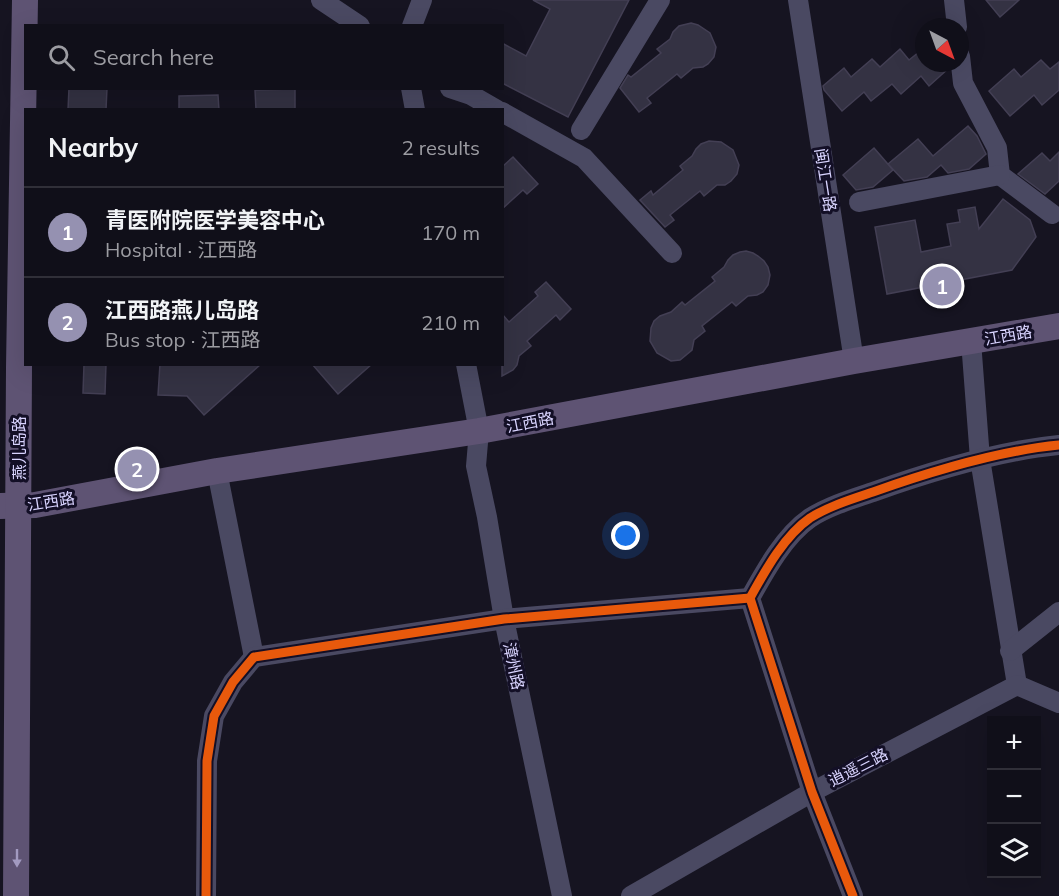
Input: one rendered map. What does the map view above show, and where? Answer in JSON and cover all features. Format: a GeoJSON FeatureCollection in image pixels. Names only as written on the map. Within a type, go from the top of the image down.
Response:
{"type":"FeatureCollection","features":[{"type":"Feature","properties":{"kind":"main road","name":"燕儿岛路"},"geometry":{"type":"LineString","coordinates":[[25,0],[25,24]]}},
{"type":"Feature","properties":{"kind":"main road"},"geometry":{"type":"LineString","coordinates":[[41,0],[41,24]]}},
{"type":"Feature","properties":{"kind":"main road","name":"燕儿岛路"},"geometry":{"type":"LineString","coordinates":[[16,896],[19,367],[24,61]]}},
{"type":"Feature","properties":{"kind":"main road"},"geometry":{"type":"LineString","coordinates":[[40,90],[40,108]]}},
{"type":"Feature","properties":{"kind":"main road","name":"江西路"},"geometry":{"type":"LineString","coordinates":[[18,506],[217,471],[479,431],[854,361],[1059,326]]}},
{"type":"Feature","properties":{"kind":"main road","name":"燕儿岛路"},"geometry":{"type":"LineString","coordinates":[[34,896],[18,506],[37,366]]}},
{"type":"Feature","properties":{"kind":"street"},"geometry":{"type":"LineString","coordinates":[[321,0],[357,24]]}},
{"type":"Feature","properties":{"kind":"street"},"geometry":{"type":"LineString","coordinates":[[413,24],[422,0]]}},
{"type":"Feature","properties":{"kind":"street"},"geometry":{"type":"LineString","coordinates":[[581,130],[660,0]]}},
{"type":"Feature","properties":{"kind":"street","name":"闽江一路"},"geometry":{"type":"LineString","coordinates":[[798,0],[854,361]]}},
{"type":"Feature","properties":{"kind":"street"},"geometry":{"type":"LineString","coordinates":[[954,0],[956,18]]}},
{"type":"Feature","properties":{"kind":"street"},"geometry":{"type":"LineString","coordinates":[[962,72],[963,83],[997,148],[1000,175],[1052,214]]}},
{"type":"Feature","properties":{"kind":"street"},"geometry":{"type":"LineString","coordinates":[[411,90],[415,108]]}},
{"type":"Feature","properties":{"kind":"street"},"geometry":{"type":"LineString","coordinates":[[456,90],[471,95],[494,108]]}},
{"type":"Feature","properties":{"kind":"street"},"geometry":{"type":"LineString","coordinates":[[504,113],[584,158],[672,253]]}},
{"type":"Feature","properties":{"kind":"street"},"geometry":{"type":"LineString","coordinates":[[859,202],[1000,175]]}},
{"type":"Feature","properties":{"kind":"street"},"geometry":{"type":"LineString","coordinates":[[971,341],[980,459],[1017,685],[1059,703]]}},
{"type":"Feature","properties":{"kind":"street","name":"漳州路"},"geometry":{"type":"LineString","coordinates":[[466,366],[479,431],[476,466],[504,619],[562,896]]}},
{"type":"Feature","properties":{"kind":"street"},"geometry":{"type":"LineString","coordinates":[[853,896],[812,792],[750,598],[765,570],[796,530],[832,506],[898,483],[980,459],[1037,447],[1059,445]]}},
{"type":"Feature","properties":{"kind":"street"},"geometry":{"type":"LineString","coordinates":[[217,471],[254,657]]}},
{"type":"Feature","properties":{"kind":"street"},"geometry":{"type":"LineString","coordinates":[[206,896],[207,761],[214,716],[233,682],[254,657],[504,619],[750,598]]}},
{"type":"Feature","properties":{"kind":"street"},"geometry":{"type":"LineString","coordinates":[[1010,651],[1059,612]]}},
{"type":"Feature","properties":{"kind":"street","name":"逍遥三路"},"geometry":{"type":"LineString","coordinates":[[631,896],[812,792],[1017,685]]}},
{"type":"Feature","properties":{"kind":"building"},"geometry":{"type":"Polygon","coordinates":[[[533,0],[629,0],[568,117],[504,84],[504,44],[526,56],[550,9],[533,0]]]}},
{"type":"Feature","properties":{"kind":"building"},"geometry":{"type":"Polygon","coordinates":[[[986,0],[1019,0],[1000,17],[986,0]]]}},
{"type":"Feature","properties":{"kind":"building"},"geometry":{"type":"Polygon","coordinates":[[[691,23],[710,33],[716,47],[714,57],[708,64],[693,68],[681,78],[677,74],[647,98],[651,103],[639,112],[620,88],[628,75],[631,77],[661,53],[657,49],[670,39],[679,26],[691,23]]]}},
{"type":"Feature","properties":{"kind":"building"},"geometry":{"type":"Polygon","coordinates":[[[900,49],[909,60],[915,55],[915,72],[945,72],[929,86],[921,76],[901,94],[892,84],[871,101],[864,92],[842,111],[824,90],[823,86],[844,68],[851,77],[872,59],[880,67],[900,49]]]}},
{"type":"Feature","properties":{"kind":"building"},"geometry":{"type":"Polygon","coordinates":[[[1041,60],[1050,69],[1059,62],[1059,90],[1042,105],[1034,95],[1010,116],[989,91],[1014,69],[1021,77],[1041,60]]]}},
{"type":"Feature","properties":{"kind":"building"},"geometry":{"type":"Polygon","coordinates":[[[69,90],[107,90],[106,108],[68,108],[69,90]]]}},
{"type":"Feature","properties":{"kind":"building"},"geometry":{"type":"Polygon","coordinates":[[[255,90],[295,90],[295,108],[256,108],[255,90]]]}},
{"type":"Feature","properties":{"kind":"building"},"geometry":{"type":"Polygon","coordinates":[[[218,95],[219,108],[179,108],[179,96],[218,95]]]}},
{"type":"Feature","properties":{"kind":"building"},"geometry":{"type":"Polygon","coordinates":[[[968,126],[977,136],[986,154],[969,169],[948,173],[941,165],[927,177],[904,181],[888,164],[918,139],[933,156],[968,126]]]}},
{"type":"Feature","properties":{"kind":"building"},"geometry":{"type":"Polygon","coordinates":[[[709,141],[721,142],[733,150],[739,165],[737,174],[725,185],[717,185],[704,196],[700,191],[670,215],[674,220],[665,227],[640,200],[651,191],[653,195],[683,170],[680,166],[701,144],[709,141]]]}},
{"type":"Feature","properties":{"kind":"building"},"geometry":{"type":"Polygon","coordinates":[[[874,148],[893,170],[873,187],[856,190],[843,175],[874,148]]]}},
{"type":"Feature","properties":{"kind":"building"},"geometry":{"type":"Polygon","coordinates":[[[1059,152],[1059,181],[1045,194],[1018,174],[1042,153],[1050,161],[1059,152]]]}},
{"type":"Feature","properties":{"kind":"building"},"geometry":{"type":"Polygon","coordinates":[[[513,157],[538,184],[527,194],[523,190],[504,207],[504,165],[513,157]]]}},
{"type":"Feature","properties":{"kind":"building"},"geometry":{"type":"Polygon","coordinates":[[[1003,199],[1030,220],[1036,237],[1012,270],[887,294],[875,227],[915,220],[921,252],[951,246],[947,224],[960,222],[958,210],[975,207],[979,229],[1003,199]]]}},
{"type":"Feature","properties":{"kind":"building"},"geometry":{"type":"Polygon","coordinates":[[[746,251],[758,256],[768,267],[770,275],[768,285],[763,292],[748,296],[736,306],[732,302],[702,326],[705,331],[694,340],[692,350],[680,360],[671,361],[657,353],[650,341],[654,321],[671,312],[682,302],[685,305],[715,281],[712,277],[733,255],[746,251]]]}},
{"type":"Feature","properties":{"kind":"building"},"geometry":{"type":"Polygon","coordinates":[[[546,282],[571,309],[560,320],[556,315],[527,341],[531,346],[519,356],[513,370],[502,376],[504,316],[509,322],[538,296],[535,292],[546,282]]]}},
{"type":"Feature","properties":{"kind":"building"},"geometry":{"type":"Polygon","coordinates":[[[84,366],[106,366],[105,394],[83,393],[84,366]]]}},
{"type":"Feature","properties":{"kind":"building"},"geometry":{"type":"Polygon","coordinates":[[[160,366],[259,366],[204,415],[187,396],[158,395],[160,366]]]}},
{"type":"Feature","properties":{"kind":"building"},"geometry":{"type":"Polygon","coordinates":[[[314,366],[370,366],[338,394],[314,366]]]}},
{"type":"Feature","properties":{"kind":"cycle path"},"geometry":{"type":"LineString","coordinates":[[853,896],[812,792],[750,598],[776,555],[792,534],[810,518],[825,510],[941,469],[1012,452],[1059,445]]}},
{"type":"Feature","properties":{"kind":"cycle path"},"geometry":{"type":"LineString","coordinates":[[206,896],[207,761],[214,716],[233,682],[254,657],[504,619],[750,598]]}},
{"type":"Feature","properties":{"kind":"place","name":"青医附院医学美容中心"},"geometry":{"type":"Point","coordinates":[942,286]}},
{"type":"Feature","properties":{"kind":"place","name":"江西路燕儿岛路"},"geometry":{"type":"Point","coordinates":[137,469]}}]}
